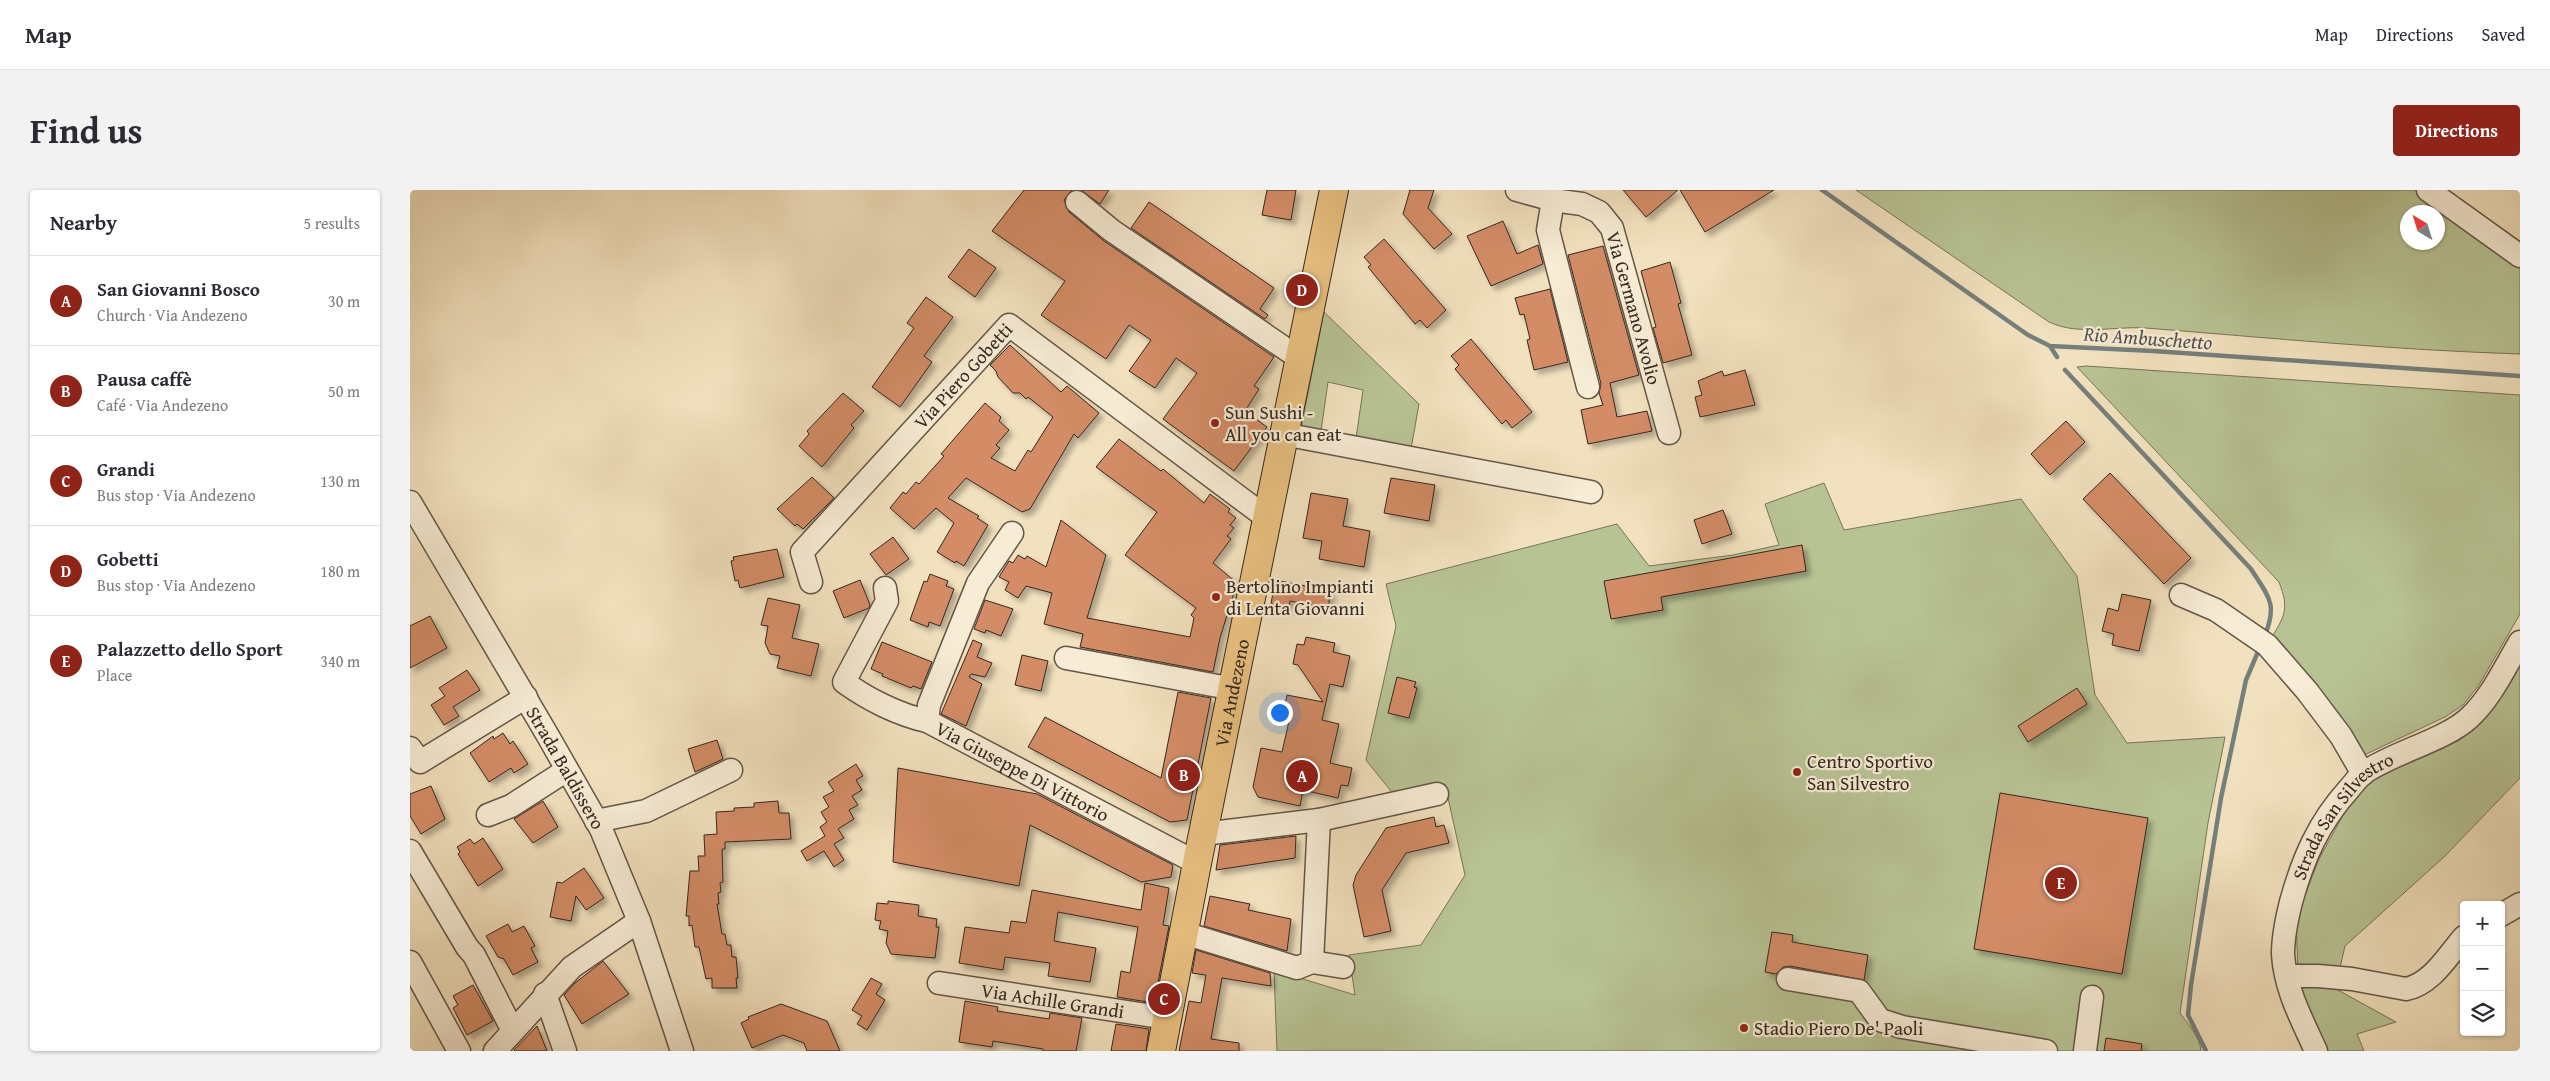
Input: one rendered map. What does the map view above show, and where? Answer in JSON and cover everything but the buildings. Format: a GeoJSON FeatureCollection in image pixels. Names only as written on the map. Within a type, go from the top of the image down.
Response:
{"type":"FeatureCollection","features":[{"type":"Feature","properties":{"kind":"main road","name":"Via Andezeno"},"geometry":{"type":"LineString","coordinates":[[1161,1051],[1283,434],[1334,190]]}},
{"type":"Feature","properties":{"kind":"street","name":"Via Germano Avolio"},"geometry":{"type":"LineString","coordinates":[[1517,190],[1553,200],[1582,204],[1599,212],[1612,228],[1669,432]]}},
{"type":"Feature","properties":{"kind":"street"},"geometry":{"type":"LineString","coordinates":[[2428,190],[2520,256]]}},
{"type":"Feature","properties":{"kind":"street"},"geometry":{"type":"LineString","coordinates":[[1553,200],[1548,230],[1588,387]]}},
{"type":"Feature","properties":{"kind":"street"},"geometry":{"type":"LineString","coordinates":[[1076,202],[1111,230],[1299,358]]}},
{"type":"Feature","properties":{"kind":"street","name":"Via Piero Gobetti"},"geometry":{"type":"LineString","coordinates":[[812,582],[802,552],[1009,326],[1267,518]]}},
{"type":"Feature","properties":{"kind":"street"},"geometry":{"type":"LineString","coordinates":[[1283,434],[1591,492]]}},
{"type":"Feature","properties":{"kind":"street","name":"Strada Baldissero"},"geometry":{"type":"LineString","coordinates":[[410,502],[526,697],[596,821],[625,883],[639,920],[682,1051]]}},
{"type":"Feature","properties":{"kind":"street","name":"Via Giuseppe Di Vittorio"},"geometry":{"type":"LineString","coordinates":[[1012,533],[978,583],[929,705],[927,721],[1197,864]]}},
{"type":"Feature","properties":{"kind":"street"},"geometry":{"type":"LineString","coordinates":[[885,588],[887,601],[844,682],[855,690],[897,710],[927,721]]}},
{"type":"Feature","properties":{"kind":"street"},"geometry":{"type":"LineString","coordinates":[[2181,596],[2216,610],[2262,642],[2307,691],[2341,736],[2363,774]]}},
{"type":"Feature","properties":{"kind":"street","name":"Strada San Silvestro"},"geometry":{"type":"LineString","coordinates":[[2316,1051],[2294,1003],[2283,954],[2287,920],[2306,853],[2325,818],[2363,774],[2381,762],[2454,728],[2468,718],[2480,706],[2519,644]]}},
{"type":"Feature","properties":{"kind":"street"},"geometry":{"type":"LineString","coordinates":[[1066,658],[1234,689]]}},
{"type":"Feature","properties":{"kind":"street"},"geometry":{"type":"LineString","coordinates":[[415,755],[526,697]]}},
{"type":"Feature","properties":{"kind":"street"},"geometry":{"type":"LineString","coordinates":[[488,815],[511,806],[567,770]]}},
{"type":"Feature","properties":{"kind":"street"},"geometry":{"type":"LineString","coordinates":[[596,821],[646,811],[731,770]]}},
{"type":"Feature","properties":{"kind":"street"},"geometry":{"type":"LineString","coordinates":[[1203,834],[1319,820],[1437,794]]}},
{"type":"Feature","properties":{"kind":"street"},"geometry":{"type":"LineString","coordinates":[[1312,962],[1319,820]]}},
{"type":"Feature","properties":{"kind":"street"},"geometry":{"type":"LineString","coordinates":[[410,851],[467,947],[474,955],[503,1044]]}},
{"type":"Feature","properties":{"kind":"street"},"geometry":{"type":"LineString","coordinates":[[2505,913],[2520,904]]}},
{"type":"Feature","properties":{"kind":"street"},"geometry":{"type":"LineString","coordinates":[[503,1044],[545,994],[572,967],[639,920]]}},
{"type":"Feature","properties":{"kind":"street"},"geometry":{"type":"LineString","coordinates":[[1184,933],[1297,968],[1312,962],[1342,967]]}},
{"type":"Feature","properties":{"kind":"street"},"geometry":{"type":"LineString","coordinates":[[2287,976],[2318,976],[2406,989],[2418,987],[2428,979],[2460,941]]}},
{"type":"Feature","properties":{"kind":"street"},"geometry":{"type":"LineString","coordinates":[[410,962],[459,1051]]}},
{"type":"Feature","properties":{"kind":"street"},"geometry":{"type":"LineString","coordinates":[[1788,979],[1859,991],[1880,1020],[1902,1027],[2046,1051]]}},
{"type":"Feature","properties":{"kind":"street","name":"Via Achille Grandi"},"geometry":{"type":"LineString","coordinates":[[939,983],[1166,1018]]}},
{"type":"Feature","properties":{"kind":"street"},"geometry":{"type":"LineString","coordinates":[[545,994],[565,1051]]}},
{"type":"Feature","properties":{"kind":"street"},"geometry":{"type":"LineString","coordinates":[[2085,1051],[2092,997]]}},
{"type":"Feature","properties":{"kind":"green space"},"geometry":{"type":"Polygon","coordinates":[[[1856,190],[2417,190],[2438,205],[2400,205],[2400,250],[2445,250],[2445,210],[2520,265],[2520,354],[2380,347],[2146,328],[2084,330],[2049,322],[1856,190]]]}},
{"type":"Feature","properties":{"kind":"green space"},"geometry":{"type":"Polygon","coordinates":[[[1324,312],[1419,404],[1411,449],[1356,438],[1363,390],[1328,382],[1321,431],[1301,428],[1324,312]]]}},
{"type":"Feature","properties":{"kind":"green space"},"geometry":{"type":"Polygon","coordinates":[[[2086,366],[2520,395],[2520,614],[2479,685],[2463,705],[2445,717],[2362,756],[2270,640],[2282,619],[2285,607],[2279,582],[2077,367],[2086,366]]]}},
{"type":"Feature","properties":{"kind":"green space","name":"Centro Sportivo San Silvestro"},"geometry":{"type":"Polygon","coordinates":[[[1824,483],[1844,530],[2021,499],[2077,576],[2095,695],[2127,743],[2225,737],[2208,823],[2180,1013],[2196,1036],[2201,1051],[1277,1051],[1274,970],[1355,995],[1349,955],[1421,945],[1465,875],[1445,784],[1394,795],[1366,760],[1396,626],[1386,584],[1617,524],[1649,566],[1733,555],[1779,545],[1765,504],[1824,483]]]}},
{"type":"Feature","properties":{"kind":"green space"},"geometry":{"type":"Polygon","coordinates":[[[2520,666],[2520,778],[2444,857],[2345,946],[2339,972],[2298,971],[2296,919],[2319,859],[2346,810],[2370,780],[2458,741],[2483,721],[2520,666]]]}},
{"type":"Feature","properties":{"kind":"green space"},"geometry":{"type":"Polygon","coordinates":[[[2308,980],[2336,989],[2396,1022],[2357,1034],[2364,1051],[2327,1051],[2299,987],[2308,980]]]}},
{"type":"Feature","properties":{"kind":"waterway","name":"Rio Ambuschetto"},"geometry":{"type":"LineString","coordinates":[[1822,190],[2028,335],[2050,346],[2153,351],[2520,376]]}},
{"type":"Feature","properties":{"kind":"waterway"},"geometry":{"type":"LineString","coordinates":[[2050,346],[2057,357]]}},
{"type":"Feature","properties":{"kind":"waterway"},"geometry":{"type":"LineString","coordinates":[[2065,370],[2251,569],[2266,593],[2271,607],[2271,615],[2265,635]]}},
{"type":"Feature","properties":{"kind":"waterway"},"geometry":{"type":"LineString","coordinates":[[2206,1051],[2188,1015],[2191,985],[2221,798],[2246,680],[2260,647]]}},
{"type":"Feature","properties":{"kind":"place","name":"Gobetti"},"geometry":{"type":"Point","coordinates":[1302,290]}},
{"type":"Feature","properties":{"kind":"place","name":"Sun Sushi - All you can eat"},"geometry":{"type":"Point","coordinates":[1215,423]}},
{"type":"Feature","properties":{"kind":"place","name":"Bertolino Impianti di Lenta Giovanni"},"geometry":{"type":"Point","coordinates":[1216,597]}},
{"type":"Feature","properties":{"kind":"place","name":"Centro Sportivo San Silvestro"},"geometry":{"type":"Point","coordinates":[1797,772]}},
{"type":"Feature","properties":{"kind":"place","name":"Pausa caffè"},"geometry":{"type":"Point","coordinates":[1184,775]}},
{"type":"Feature","properties":{"kind":"place","name":"San Giovanni Bosco"},"geometry":{"type":"Point","coordinates":[1302,776]}},
{"type":"Feature","properties":{"kind":"place","name":"Palazzetto dello Sport"},"geometry":{"type":"Point","coordinates":[2061,883]}},
{"type":"Feature","properties":{"kind":"place","name":"Grandi"},"geometry":{"type":"Point","coordinates":[1164,999]}},
{"type":"Feature","properties":{"kind":"place","name":"Stadio Piero De' Paoli"},"geometry":{"type":"Point","coordinates":[1744,1028]}}]}
